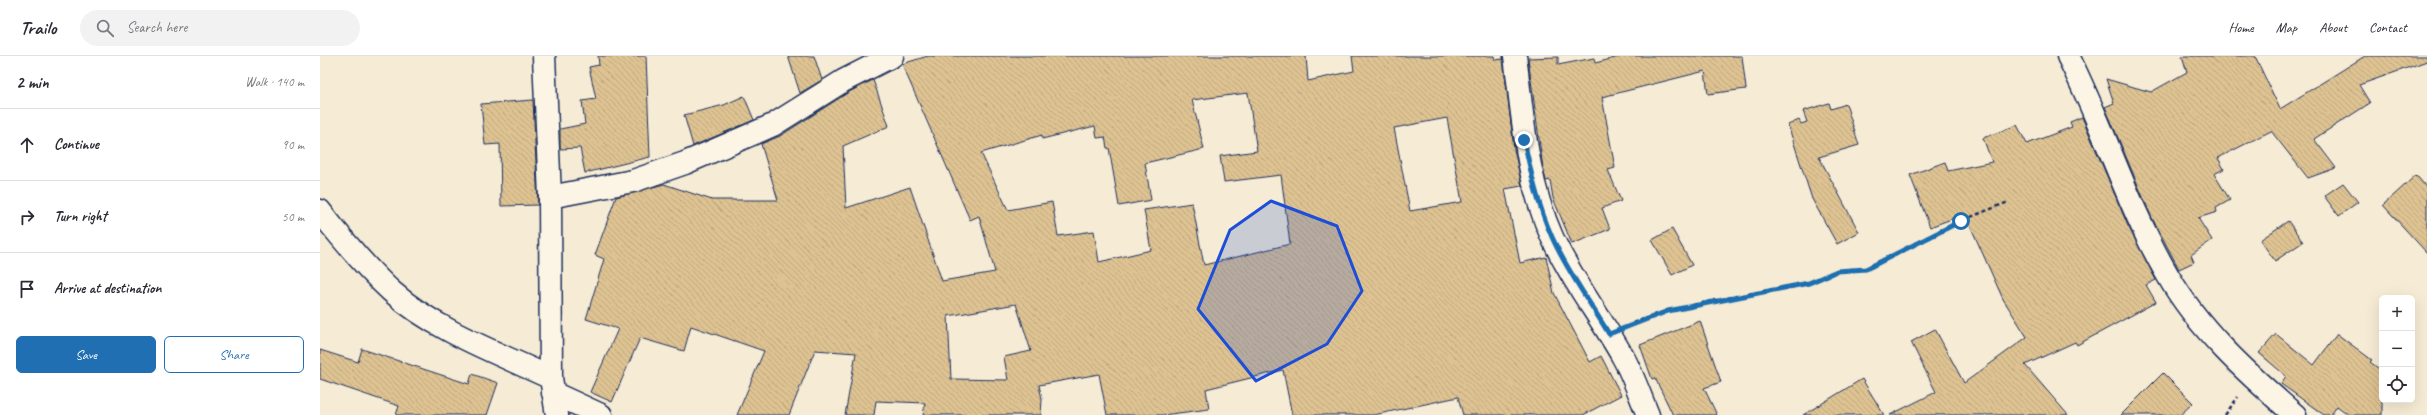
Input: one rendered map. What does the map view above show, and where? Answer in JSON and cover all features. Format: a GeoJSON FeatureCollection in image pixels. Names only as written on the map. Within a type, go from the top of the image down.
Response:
{"type":"FeatureCollection","features":[{"type":"Feature","properties":{"kind":"street"},"geometry":{"type":"LineString","coordinates":[[544,56],[550,197],[552,386],[557,415]]}},
{"type":"Feature","properties":{"kind":"street"},"geometry":{"type":"LineString","coordinates":[[550,197],[633,181],[685,163],[773,125],[843,81],[892,56]]}},
{"type":"Feature","properties":{"kind":"street"},"geometry":{"type":"LineString","coordinates":[[1515,56],[1524,140],[1536,192],[1552,236],[1574,278],[1623,358],[1648,415]]}},
{"type":"Feature","properties":{"kind":"street"},"geometry":{"type":"LineString","coordinates":[[2068,56],[2100,125],[2134,210],[2168,275],[2201,322],[2260,384],[2295,415]]}},
{"type":"Feature","properties":{"kind":"street"},"geometry":{"type":"LineString","coordinates":[[320,211],[341,238],[398,296],[429,318],[601,415]]}},
{"type":"Feature","properties":{"kind":"path"},"geometry":{"type":"LineString","coordinates":[[1609,334],[1668,311],[1809,283],[1837,271],[1866,269],[1961,221],[2008,202]]}},
{"type":"Feature","properties":{"kind":"highlighted area"},"geometry":{"type":"Polygon","coordinates":[[[1271,201],[1337,226],[1362,291],[1327,344],[1256,381],[1198,309],[1230,230],[1271,201]]]}},
{"type":"Feature","properties":{"kind":"building"},"geometry":{"type":"Polygon","coordinates":[[[598,56],[646,56],[650,157],[585,173],[580,148],[560,149],[560,129],[585,124],[582,101],[596,99],[589,67],[599,65],[598,56]]]}},
{"type":"Feature","properties":{"kind":"building"},"geometry":{"type":"Polygon","coordinates":[[[788,56],[814,56],[822,80],[800,93],[788,56]]]}},
{"type":"Feature","properties":{"kind":"building"},"geometry":{"type":"Polygon","coordinates":[[[928,56],[1306,56],[1308,81],[1354,71],[1352,56],[1494,56],[1495,60],[1503,59],[1514,149],[1522,186],[1505,189],[1520,263],[1546,257],[1554,293],[1590,362],[1601,356],[1621,395],[1583,415],[1463,415],[1458,397],[1374,415],[1292,415],[1283,370],[1206,389],[1209,409],[1163,415],[1107,415],[1099,374],[1039,385],[1042,399],[1041,415],[923,415],[925,403],[876,401],[874,415],[845,415],[856,353],[815,350],[789,415],[737,415],[764,351],[691,326],[684,351],[640,338],[612,402],[590,392],[618,329],[586,319],[604,259],[595,255],[616,197],[664,184],[712,200],[778,200],[761,144],[780,136],[849,92],[873,80],[889,126],[843,146],[846,208],[910,187],[942,281],[995,272],[979,216],[970,220],[902,64],[928,56]],[[1248,93],[1192,100],[1204,149],[1145,163],[1151,200],[1119,206],[1109,148],[1107,148],[1105,137],[1097,138],[1095,126],[1042,139],[1042,135],[981,153],[1008,210],[1052,202],[1058,236],[1094,231],[1099,262],[1151,250],[1144,210],[1192,203],[1204,265],[1290,244],[1281,175],[1224,182],[1220,156],[1257,151],[1248,93]],[[1447,118],[1394,128],[1410,211],[1462,202],[1447,118]],[[1016,304],[948,316],[951,379],[1008,380],[1004,357],[1031,351],[1016,304]]]}},
{"type":"Feature","properties":{"kind":"building"},"geometry":{"type":"Polygon","coordinates":[[[1623,56],[1742,56],[1746,89],[1708,94],[1705,71],[1602,97],[1615,168],[1608,170],[1621,201],[1602,208],[1610,229],[1572,244],[1553,198],[1550,180],[1546,181],[1528,58],[1558,57],[1558,65],[1594,58],[1595,63],[1623,56]]]}},
{"type":"Feature","properties":{"kind":"building"},"geometry":{"type":"Polygon","coordinates":[[[2182,56],[2255,56],[2280,109],[2365,56],[2427,56],[2427,61],[2359,85],[2370,103],[2314,139],[2336,168],[2308,178],[2271,131],[2218,158],[2224,169],[2214,174],[2230,200],[2216,208],[2217,212],[2198,218],[2212,240],[2191,255],[2194,262],[2179,269],[2151,216],[2105,107],[2114,103],[2106,79],[2151,92],[2187,72],[2182,56]]]}},
{"type":"Feature","properties":{"kind":"building"},"geometry":{"type":"Polygon","coordinates":[[[744,96],[754,120],[693,146],[684,115],[724,105],[744,96]]]}},
{"type":"Feature","properties":{"kind":"building"},"geometry":{"type":"Polygon","coordinates":[[[533,100],[538,205],[501,206],[500,144],[485,145],[481,104],[533,100]]]}},
{"type":"Feature","properties":{"kind":"building"},"geometry":{"type":"Polygon","coordinates":[[[1829,103],[1831,109],[1846,104],[1859,145],[1819,157],[1859,232],[1837,244],[1812,199],[1788,125],[1799,120],[1801,124],[1807,122],[1803,111],[1829,103]]]}},
{"type":"Feature","properties":{"kind":"building"},"geometry":{"type":"Polygon","coordinates":[[[2082,117],[2128,226],[2156,280],[2146,285],[2156,302],[2077,345],[2075,342],[2025,365],[2068,415],[1890,415],[1936,392],[1911,342],[1935,329],[1964,383],[2027,337],[2003,299],[1965,214],[1930,227],[1910,175],[1945,162],[1948,171],[1992,162],[1983,138],[2017,125],[2027,144],[2072,127],[2070,122],[2082,117]]]}},
{"type":"Feature","properties":{"kind":"building"},"geometry":{"type":"Polygon","coordinates":[[[2416,175],[2427,188],[2427,253],[2383,205],[2416,175]]]}},
{"type":"Feature","properties":{"kind":"building"},"geometry":{"type":"Polygon","coordinates":[[[2343,183],[2358,202],[2339,216],[2324,196],[2343,183]]]}},
{"type":"Feature","properties":{"kind":"building"},"geometry":{"type":"Polygon","coordinates":[[[2288,221],[2303,242],[2275,261],[2260,240],[2288,221]]]}},
{"type":"Feature","properties":{"kind":"building"},"geometry":{"type":"Polygon","coordinates":[[[1672,229],[1692,265],[1672,275],[1652,240],[1672,229]]]}},
{"type":"Feature","properties":{"kind":"building"},"geometry":{"type":"Polygon","coordinates":[[[1700,321],[1721,382],[1704,388],[1717,415],[1673,415],[1655,378],[1652,379],[1640,345],[1700,321]]]}},
{"type":"Feature","properties":{"kind":"building"},"geometry":{"type":"Polygon","coordinates":[[[2276,334],[2314,365],[2337,334],[2372,360],[2370,362],[2379,369],[2379,403],[2382,403],[2382,415],[2349,415],[2337,406],[2331,415],[2324,415],[2281,384],[2286,376],[2259,353],[2276,334]]]}},
{"type":"Feature","properties":{"kind":"building"},"geometry":{"type":"Polygon","coordinates":[[[362,349],[469,384],[472,374],[498,383],[487,415],[396,415],[399,406],[320,379],[320,350],[358,362],[362,349]]]}},
{"type":"Feature","properties":{"kind":"building"},"geometry":{"type":"Polygon","coordinates":[[[2163,373],[2193,403],[2180,415],[2121,415],[2163,373]]]}},
{"type":"Feature","properties":{"kind":"building"},"geometry":{"type":"Polygon","coordinates":[[[1862,379],[1884,415],[1803,415],[1862,379]]]}},
{"type":"Feature","properties":{"kind":"route"},"geometry":{"type":"LineString","coordinates":[[1524,140],[1536,192],[1552,236],[1574,278],[1609,334],[1647,317],[1668,311],[1712,301],[1809,283],[1837,271],[1852,272],[1866,269],[1961,221]]}}]}
